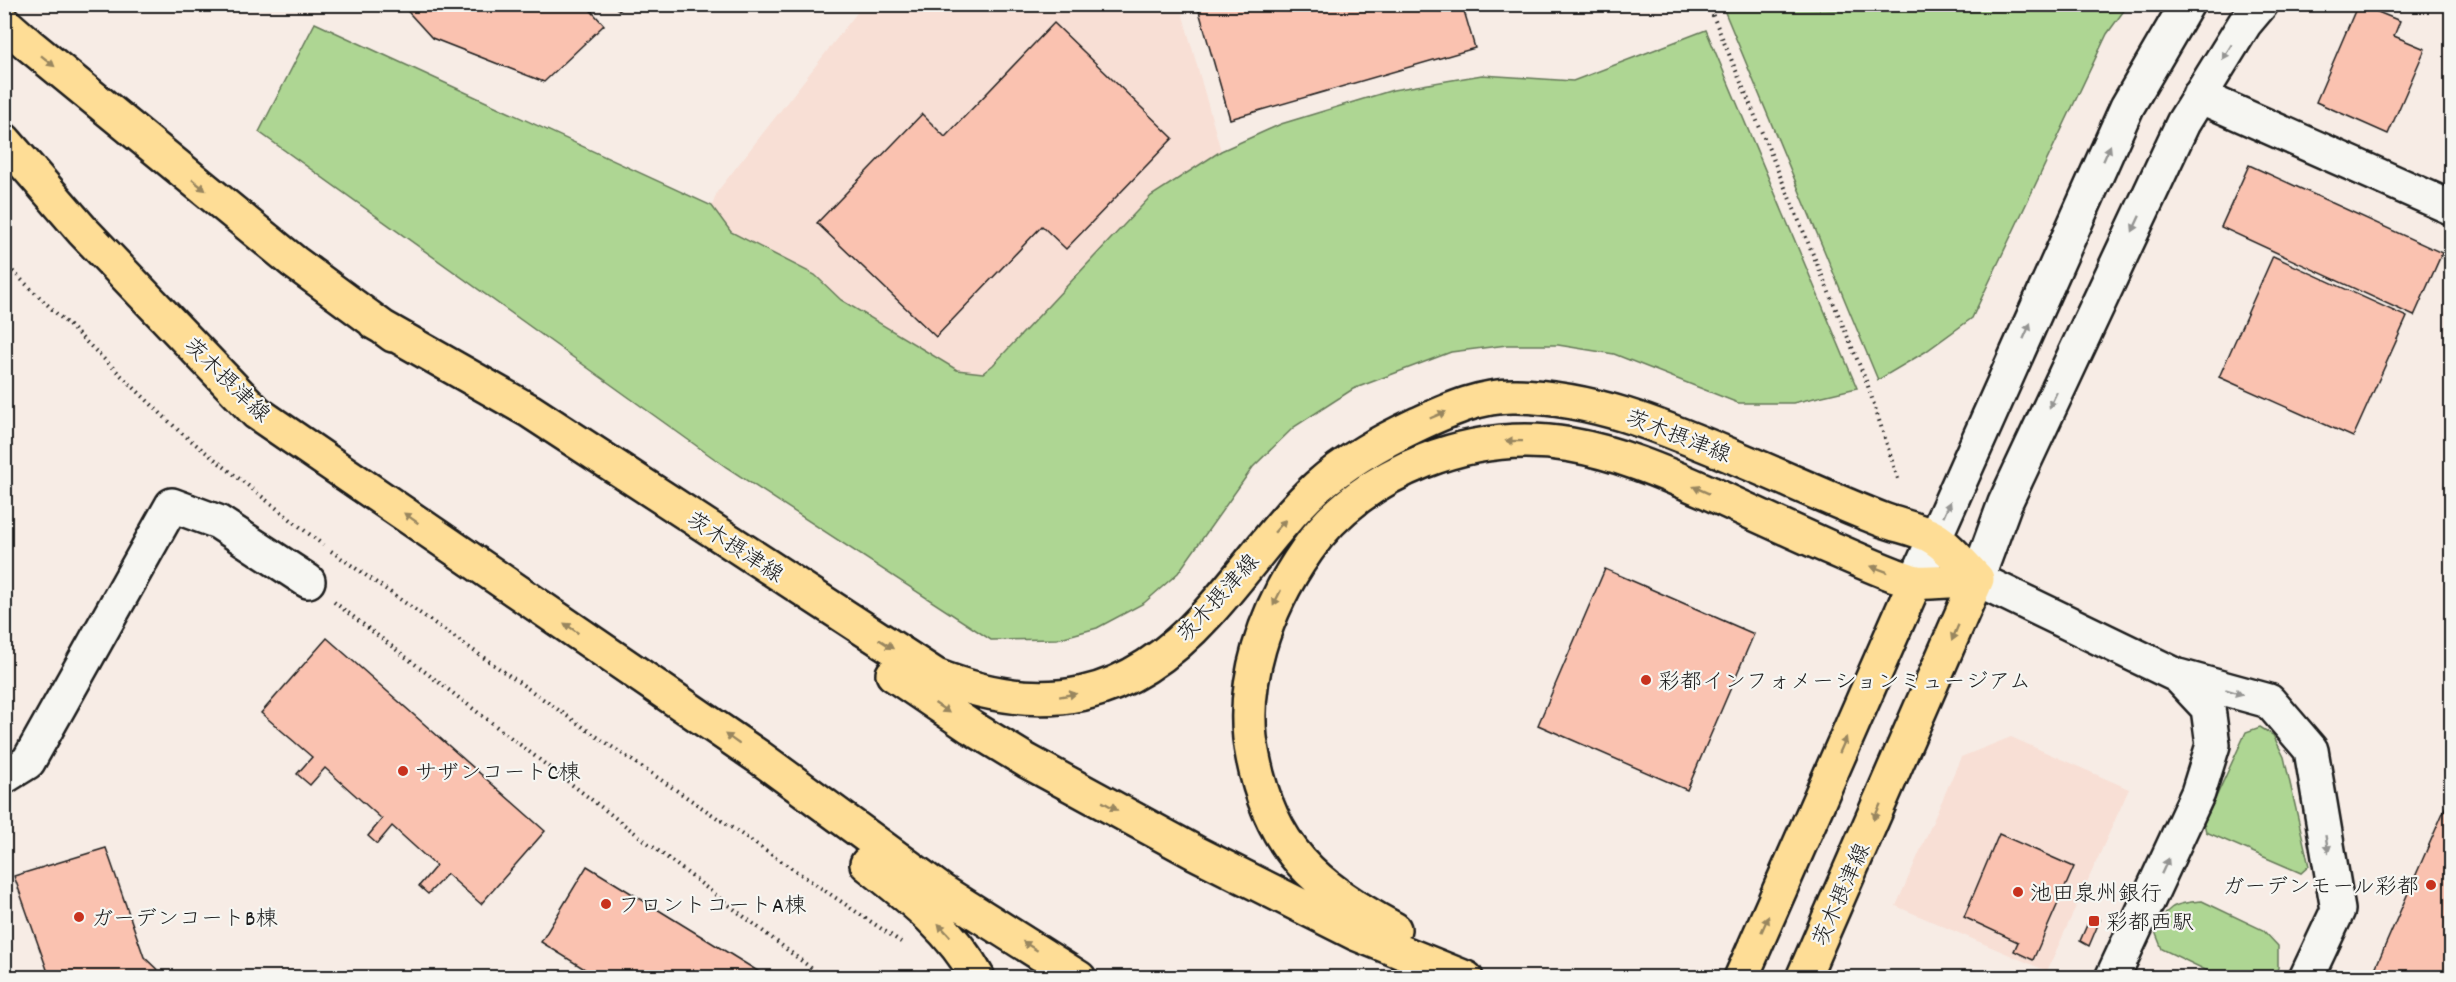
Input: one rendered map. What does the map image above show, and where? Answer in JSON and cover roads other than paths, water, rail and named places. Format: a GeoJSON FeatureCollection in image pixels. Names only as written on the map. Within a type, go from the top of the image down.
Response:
{"type":"FeatureCollection","features":[{"type":"Feature","properties":{"kind":"main road","name":"茨木摂津線"},"geometry":{"type":"LineString","coordinates":[[4,22],[294,262],[375,323],[961,720],[1009,750],[1263,888],[1357,934],[1466,978]]}},
{"type":"Feature","properties":{"kind":"main road","name":"茨木摂津線"},"geometry":{"type":"LineString","coordinates":[[4,140],[82,230],[257,412],[759,757],[943,892],[1079,978]]}},
{"type":"Feature","properties":{"kind":"main road","name":"茨木摂津線"},"geometry":{"type":"LineString","coordinates":[[375,323],[530,411],[936,676],[994,695],[1027,699],[1068,696],[1110,686],[1140,671],[1167,652],[1206,615],[1278,529],[1332,474],[1394,435],[1453,409],[1490,398],[1514,396],[1607,408],[1653,423],[1884,520],[1934,538],[1977,579]]}},
{"type":"Feature","properties":{"kind":"main road","name":"茨木摂津線"},"geometry":{"type":"LineString","coordinates":[[1479,978],[1377,920],[1320,882],[1306,869],[1275,826],[1258,786],[1249,731],[1253,681],[1261,640],[1274,604],[1284,585],[1315,538],[1334,518],[1377,484],[1406,468],[1431,458],[1467,446],[1485,443],[1539,441],[1594,448],[1644,464],[1865,563],[1915,582],[1977,579]]}},
{"type":"Feature","properties":{"kind":"main road","name":"茨木摂津線"},"geometry":{"type":"LineString","coordinates":[[1803,978],[1977,579]]}},
{"type":"Feature","properties":{"kind":"main road"},"geometry":{"type":"LineString","coordinates":[[1741,978],[1915,582]]}},
{"type":"Feature","properties":{"kind":"main road","name":"茨木摂津線"},"geometry":{"type":"LineString","coordinates":[[759,757],[814,824],[894,885],[941,927],[962,952],[978,978]]}},
{"type":"Feature","properties":{"kind":"street"},"geometry":{"type":"LineString","coordinates":[[1915,582],[2127,108],[2187,4]]}},
{"type":"Feature","properties":{"kind":"street"},"geometry":{"type":"LineString","coordinates":[[2261,4],[2245,23],[2183,123],[2005,503],[1977,579],[2178,676],[2269,702],[2311,750],[2338,910],[2306,978]]}},
{"type":"Feature","properties":{"kind":"street"},"geometry":{"type":"LineString","coordinates":[[2199,96],[2451,208]]}},
{"type":"Feature","properties":{"kind":"street"},"geometry":{"type":"LineString","coordinates":[[4,777],[28,762],[172,505],[218,522],[308,582]]}},
{"type":"Feature","properties":{"kind":"street"},"geometry":{"type":"LineString","coordinates":[[2112,978],[2198,793],[2212,745],[2208,708],[2178,676]]}},
{"type":"Feature","properties":{"kind":"place","name":"彩都インフォメーションミュージアム"},"geometry":{"type":"Point","coordinates":[1646,680]}},
{"type":"Feature","properties":{"kind":"place","name":"サザンコートC棟"},"geometry":{"type":"Point","coordinates":[403,771]}},
{"type":"Feature","properties":{"kind":"place","name":"ガーデンモール彩都"},"geometry":{"type":"Point","coordinates":[2431,885]}},
{"type":"Feature","properties":{"kind":"place","name":"池田泉州銀行"},"geometry":{"type":"Point","coordinates":[2018,892]}},
{"type":"Feature","properties":{"kind":"place","name":"フロントコートA棟"},"geometry":{"type":"Point","coordinates":[606,904]}},
{"type":"Feature","properties":{"kind":"place","name":"ガーデンコートB棟"},"geometry":{"type":"Point","coordinates":[79,917]}},
{"type":"Feature","properties":{"kind":"place","name":"彩都西駅"},"geometry":{"type":"Point","coordinates":[2094,921]}}]}
